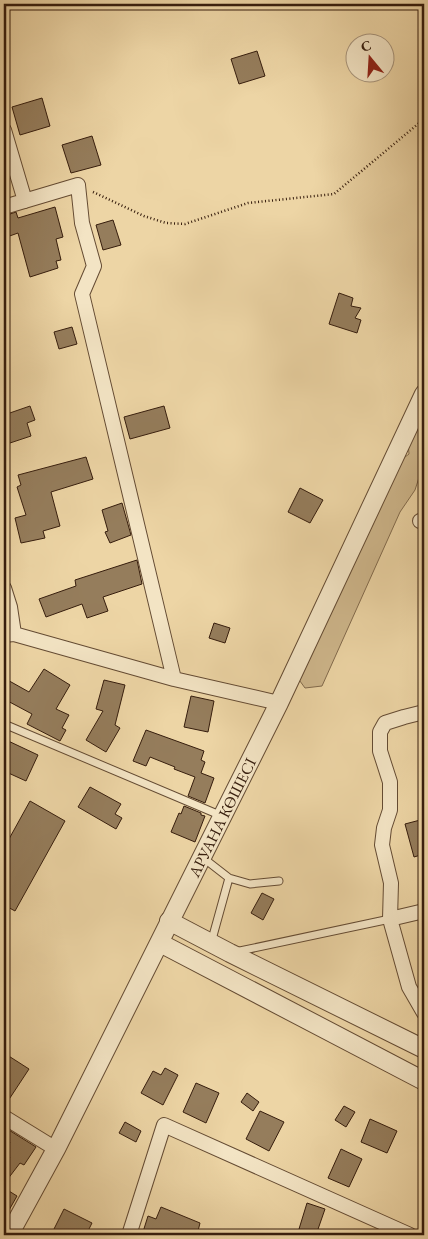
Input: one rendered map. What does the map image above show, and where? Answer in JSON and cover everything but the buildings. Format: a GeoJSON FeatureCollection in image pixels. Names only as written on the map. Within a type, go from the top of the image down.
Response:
{"type":"FeatureCollection","features":[{"type":"Feature","properties":{"kind":"street"},"geometry":{"type":"LineString","coordinates":[[4,130],[25,201]]}},
{"type":"Feature","properties":{"kind":"street"},"geometry":{"type":"LineString","coordinates":[[4,207],[78,185],[82,223],[94,266],[82,294],[174,679]]}},
{"type":"Feature","properties":{"kind":"street","name":"АРУАНА КӨШЕСІ"},"geometry":{"type":"LineString","coordinates":[[8,1235],[56,1149],[279,703],[424,394]]}},
{"type":"Feature","properties":{"kind":"street"},"geometry":{"type":"LineString","coordinates":[[4,588],[10,607],[9,635],[174,679],[279,703]]}},
{"type":"Feature","properties":{"kind":"street"},"geometry":{"type":"LineString","coordinates":[[424,712],[404,716],[385,723],[380,732],[380,751],[390,782],[390,810],[384,828],[382,845],[391,883],[390,919],[409,987],[424,1013]]}},
{"type":"Feature","properties":{"kind":"street"},"geometry":{"type":"LineString","coordinates":[[390,919],[424,911]]}},
{"type":"Feature","properties":{"kind":"street"},"geometry":{"type":"LineString","coordinates":[[169,921],[424,1049]]}},
{"type":"Feature","properties":{"kind":"street"},"geometry":{"type":"LineString","coordinates":[[160,943],[424,1081]]}},
{"type":"Feature","properties":{"kind":"street"},"geometry":{"type":"LineString","coordinates":[[4,1117],[56,1149]]}},
{"type":"Feature","properties":{"kind":"street"},"geometry":{"type":"LineString","coordinates":[[129,1235],[164,1125],[410,1235]]}},
{"type":"Feature","properties":{"kind":"lane"},"geometry":{"type":"LineString","coordinates":[[4,724],[222,816]]}},
{"type":"Feature","properties":{"kind":"lane"},"geometry":{"type":"LineString","coordinates":[[202,856],[229,878],[250,884],[279,881]]}},
{"type":"Feature","properties":{"kind":"lane"},"geometry":{"type":"LineString","coordinates":[[211,943],[229,878]]}},
{"type":"Feature","properties":{"kind":"lane"},"geometry":{"type":"LineString","coordinates":[[230,953],[390,919]]}},
{"type":"Feature","properties":{"kind":"path"},"geometry":{"type":"LineString","coordinates":[[78,185],[144,216],[166,223],[185,224],[248,203],[334,194],[424,119]]}},
{"type":"Feature","properties":{"kind":"shaded area"},"geometry":{"type":"Polygon","coordinates":[[[424,412],[424,462],[415,490],[400,512],[322,686],[305,688],[297,677],[401,460],[409,454],[408,442],[424,412]]]}}]}
